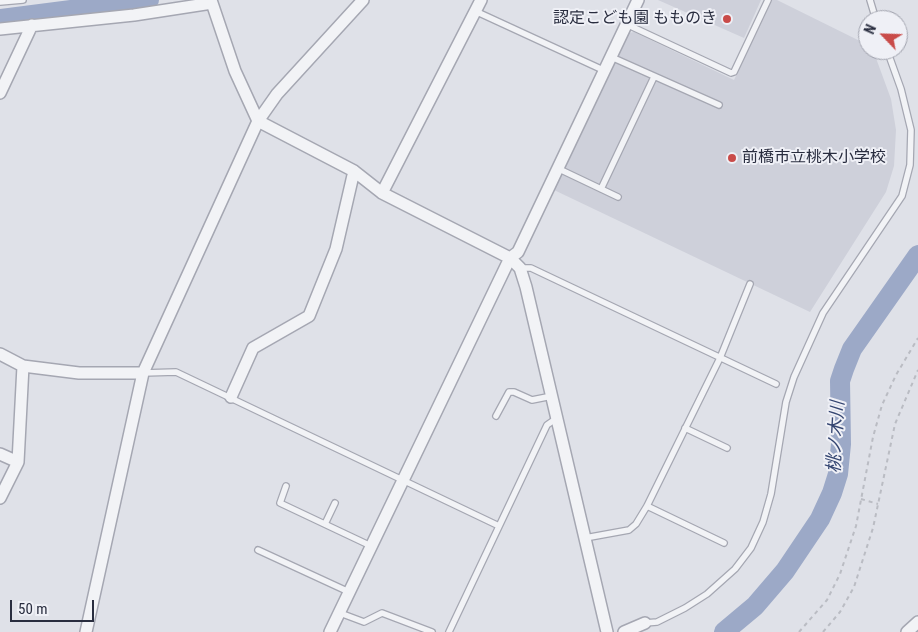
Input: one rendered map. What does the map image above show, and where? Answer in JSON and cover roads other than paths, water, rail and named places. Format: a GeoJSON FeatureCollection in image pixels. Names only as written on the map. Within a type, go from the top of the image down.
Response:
{"type":"FeatureCollection","features":[{"type":"Feature","properties":{"kind":"street"},"geometry":{"type":"LineString","coordinates":[[86,632],[143,373],[258,121],[276,94],[363,0]]}},
{"type":"Feature","properties":{"kind":"street"},"geometry":{"type":"LineString","coordinates":[[382,193],[480,0]]}},
{"type":"Feature","properties":{"kind":"street"},"geometry":{"type":"LineString","coordinates":[[330,632],[510,258],[518,252],[609,56],[638,0]]}},
{"type":"Feature","properties":{"kind":"street"},"geometry":{"type":"LineString","coordinates":[[0,29],[134,15],[213,1],[235,71],[258,121],[354,171],[382,193],[510,258],[520,268],[526,287],[607,632]]}},
{"type":"Feature","properties":{"kind":"street"},"geometry":{"type":"LineString","coordinates":[[0,93],[32,25]]}},
{"type":"Feature","properties":{"kind":"street"},"geometry":{"type":"LineString","coordinates":[[231,397],[252,348],[309,316],[336,249],[354,171]]}},
{"type":"Feature","properties":{"kind":"street"},"geometry":{"type":"LineString","coordinates":[[0,354],[23,366],[78,373],[143,373]]}},
{"type":"Feature","properties":{"kind":"street"},"geometry":{"type":"LineString","coordinates":[[0,498],[18,462],[23,366]]}},
{"type":"Feature","properties":{"kind":"street"},"geometry":{"type":"LineString","coordinates":[[0,454],[18,462]]}},
{"type":"Feature","properties":{"kind":"street"},"geometry":{"type":"LineString","coordinates":[[907,632],[918,622]]}},
{"type":"Feature","properties":{"kind":"street"},"geometry":{"type":"LineString","coordinates":[[624,632],[645,623]]}},
{"type":"Feature","properties":{"kind":"lane"},"geometry":{"type":"LineString","coordinates":[[0,2],[23,0]]}},
{"type":"Feature","properties":{"kind":"lane"},"geometry":{"type":"LineString","coordinates":[[626,24],[731,73],[734,72],[768,0]]}},
{"type":"Feature","properties":{"kind":"lane"},"geometry":{"type":"LineString","coordinates":[[475,11],[603,70]]}},
{"type":"Feature","properties":{"kind":"lane"},"geometry":{"type":"LineString","coordinates":[[609,56],[719,105]]}},
{"type":"Feature","properties":{"kind":"lane"},"geometry":{"type":"LineString","coordinates":[[645,623],[662,619],[707,594],[735,569],[751,548],[763,522],[772,494],[786,402],[794,377],[823,313],[902,196],[910,165],[911,130],[901,88],[891,60]]}},
{"type":"Feature","properties":{"kind":"lane"},"geometry":{"type":"LineString","coordinates":[[601,189],[654,77]]}},
{"type":"Feature","properties":{"kind":"lane"},"geometry":{"type":"LineString","coordinates":[[557,168],[618,197]]}},
{"type":"Feature","properties":{"kind":"lane"},"geometry":{"type":"LineString","coordinates":[[520,268],[531,268],[776,384]]}},
{"type":"Feature","properties":{"kind":"lane"},"geometry":{"type":"LineString","coordinates":[[585,538],[629,530],[636,524],[647,506],[720,358],[750,284]]}},
{"type":"Feature","properties":{"kind":"lane"},"geometry":{"type":"LineString","coordinates":[[143,373],[176,372],[499,526]]}},
{"type":"Feature","properties":{"kind":"lane"},"geometry":{"type":"LineString","coordinates":[[496,416],[509,392],[514,392],[532,400],[552,396]]}},
{"type":"Feature","properties":{"kind":"lane"},"geometry":{"type":"LineString","coordinates":[[450,632],[547,425],[557,418]]}},
{"type":"Feature","properties":{"kind":"lane"},"geometry":{"type":"LineString","coordinates":[[685,428],[727,448]]}},
{"type":"Feature","properties":{"kind":"lane"},"geometry":{"type":"LineString","coordinates":[[286,486],[280,503],[371,546]]}},
{"type":"Feature","properties":{"kind":"lane"},"geometry":{"type":"LineString","coordinates":[[325,524],[335,504]]}},
{"type":"Feature","properties":{"kind":"lane"},"geometry":{"type":"LineString","coordinates":[[647,506],[724,543]]}},
{"type":"Feature","properties":{"kind":"lane"},"geometry":{"type":"LineString","coordinates":[[258,550],[349,592]]}},
{"type":"Feature","properties":{"kind":"lane"},"geometry":{"type":"LineString","coordinates":[[340,613],[364,622],[382,613],[432,632]]}},
{"type":"Feature","properties":{"kind":"waterway"},"geometry":{"type":"LineString","coordinates":[[0,19],[149,0]]}},
{"type":"Feature","properties":{"kind":"waterway","name":"桃ノ木川"},"geometry":{"type":"LineString","coordinates":[[724,632],[755,606],[785,571],[820,519],[838,474],[841,444],[840,381],[844,369],[852,349],[918,255]]}},
{"type":"Feature","properties":{"kind":"place","name":"認定こども園 もものき"},"geometry":{"type":"Point","coordinates":[727,19]}},
{"type":"Feature","properties":{"kind":"place","name":"前橋市立桃木小学校"},"geometry":{"type":"Point","coordinates":[732,158]}}]}
